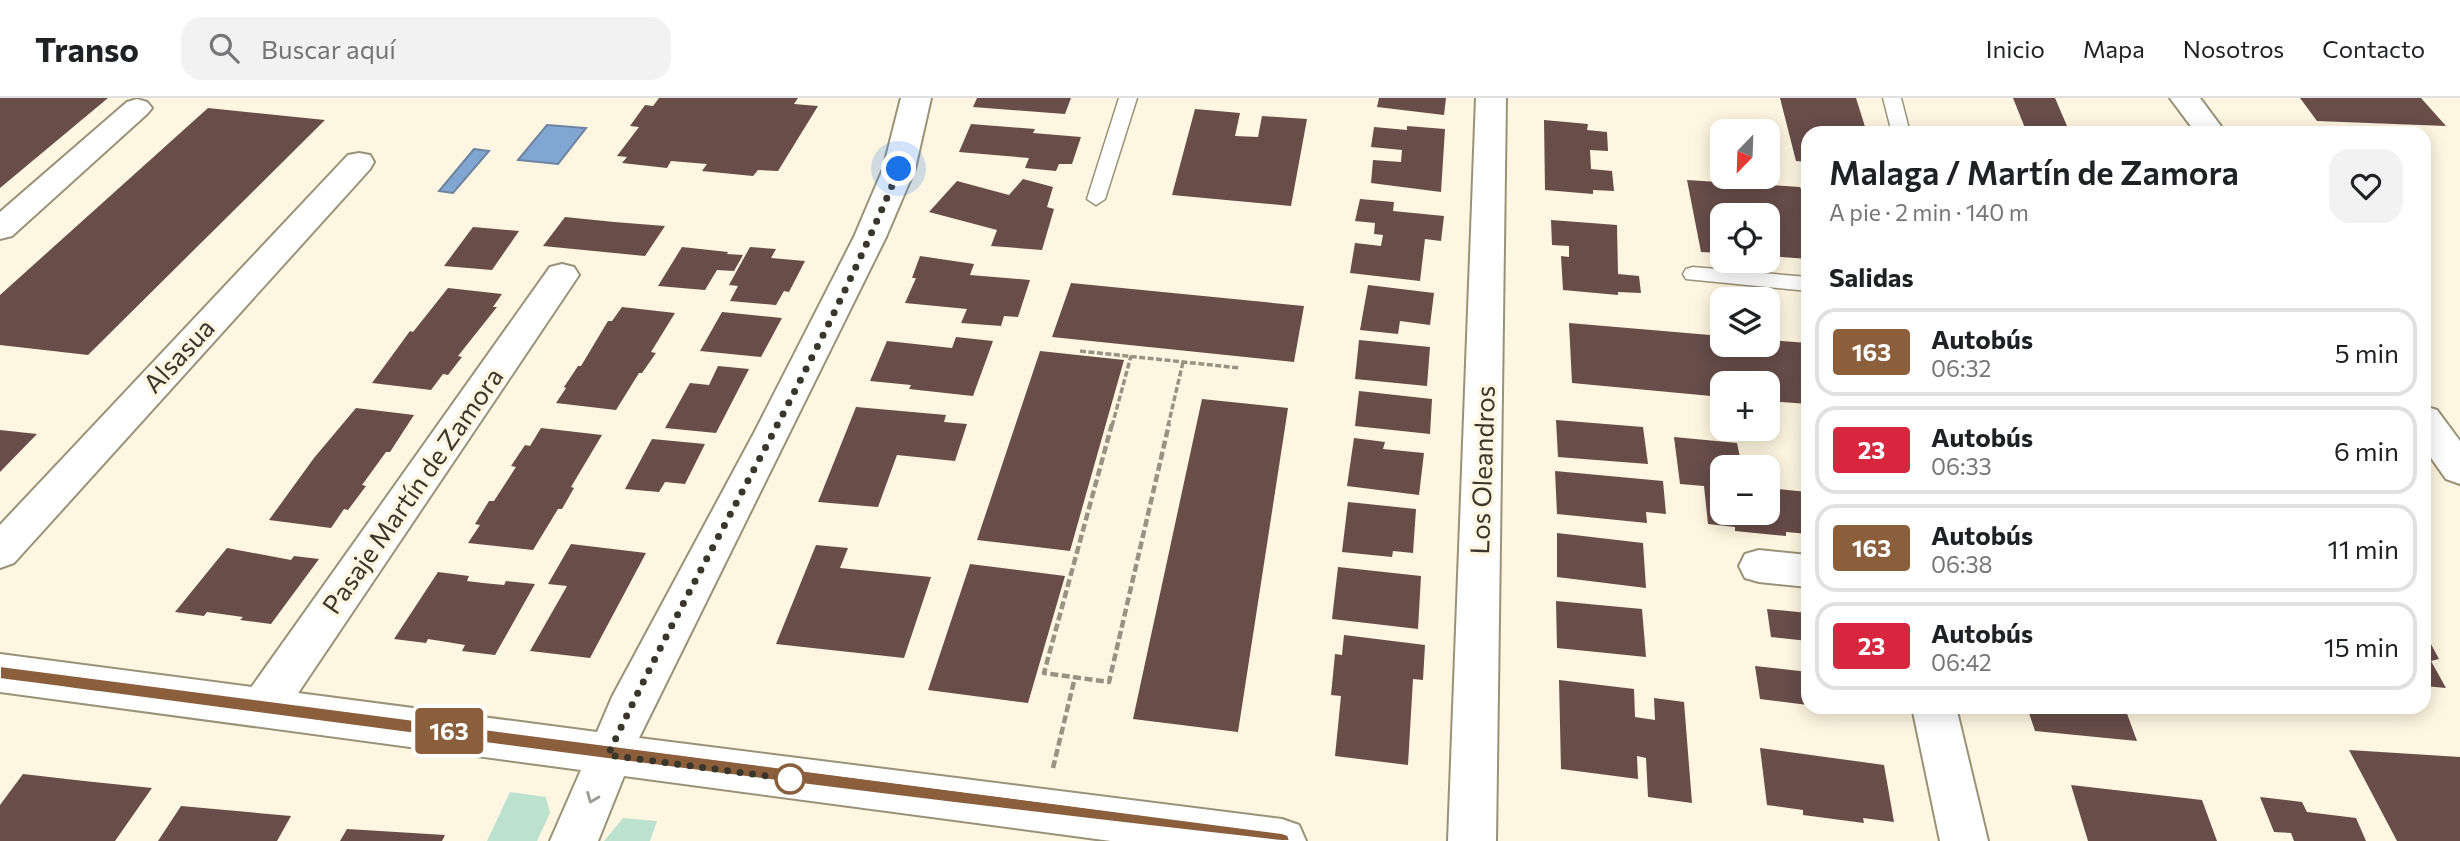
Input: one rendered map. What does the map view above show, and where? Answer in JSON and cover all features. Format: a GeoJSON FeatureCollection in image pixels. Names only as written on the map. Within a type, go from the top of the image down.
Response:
{"type":"FeatureCollection","features":[{"type":"Feature","properties":{"kind":"street"},"geometry":{"type":"LineString","coordinates":[[574,841],[608,755],[870,237],[899,169],[916,98]]}},
{"type":"Feature","properties":{"kind":"street","name":"Los Oleandros"},"geometry":{"type":"LineString","coordinates":[[1472,841],[1491,98]]}},
{"type":"Feature","properties":{"kind":"street"},"geometry":{"type":"LineString","coordinates":[[2185,98],[2206,126]]}},
{"type":"Feature","properties":{"kind":"street"},"geometry":{"type":"LineString","coordinates":[[0,229],[137,108]]}},
{"type":"Feature","properties":{"kind":"street","name":"Alsasua"},"geometry":{"type":"LineString","coordinates":[[0,552],[359,162]]}},
{"type":"Feature","properties":{"kind":"street","name":"Pasaje Martín de Zamora"},"geometry":{"type":"LineString","coordinates":[[264,706],[562,275]]}},
{"type":"Feature","properties":{"kind":"street"},"geometry":{"type":"LineString","coordinates":[[2431,431],[2460,470]]}},
{"type":"Feature","properties":{"kind":"street"},"geometry":{"type":"LineString","coordinates":[[1759,566],[1801,570]]}},
{"type":"Feature","properties":{"kind":"street"},"geometry":{"type":"LineString","coordinates":[[0,673],[264,706],[608,755],[1282,841]]}},
{"type":"Feature","properties":{"kind":"street"},"geometry":{"type":"LineString","coordinates":[[1936,714],[1964,841]]}},
{"type":"Feature","properties":{"kind":"lane"},"geometry":{"type":"LineString","coordinates":[[1096,199],[1128,98]]}},
{"type":"Feature","properties":{"kind":"lane"},"geometry":{"type":"LineString","coordinates":[[1892,98],[1900,126]]}},
{"type":"Feature","properties":{"kind":"lane"},"geometry":{"type":"LineString","coordinates":[[1693,274],[1801,283]]}},
{"type":"Feature","properties":{"kind":"path"},"geometry":{"type":"LineString","coordinates":[[1080,351],[1240,368]]}},
{"type":"Feature","properties":{"kind":"path"},"geometry":{"type":"LineString","coordinates":[[1130,356],[1044,673],[1109,682],[1183,362]]}},
{"type":"Feature","properties":{"kind":"path"},"geometry":{"type":"LineString","coordinates":[[1051,776],[1075,677]]}},
{"type":"Feature","properties":{"kind":"green space"},"geometry":{"type":"Polygon","coordinates":[[[510,792],[546,797],[550,813],[537,841],[487,841],[510,792]]]}},
{"type":"Feature","properties":{"kind":"green space"},"geometry":{"type":"Polygon","coordinates":[[[623,818],[657,821],[650,841],[604,841],[623,818]]]}},
{"type":"Feature","properties":{"kind":"water"},"geometry":{"type":"Polygon","coordinates":[[[547,125],[586,128],[558,164],[518,160],[547,125]]]}},
{"type":"Feature","properties":{"kind":"water"},"geometry":{"type":"Polygon","coordinates":[[[474,149],[489,151],[453,193],[439,191],[474,149]]]}},
{"type":"Feature","properties":{"kind":"building"},"geometry":{"type":"Polygon","coordinates":[[[0,98],[108,98],[0,188],[0,98]]]}},
{"type":"Feature","properties":{"kind":"building"},"geometry":{"type":"Polygon","coordinates":[[[659,98],[798,98],[794,104],[818,106],[778,171],[758,170],[753,176],[702,171],[707,164],[671,161],[667,168],[622,163],[627,157],[617,156],[639,127],[630,126],[645,105],[653,106],[659,98]]]}},
{"type":"Feature","properties":{"kind":"building"},"geometry":{"type":"Polygon","coordinates":[[[977,98],[1071,98],[1065,114],[973,107],[977,98]]]}},
{"type":"Feature","properties":{"kind":"building"},"geometry":{"type":"Polygon","coordinates":[[[1379,98],[1446,98],[1444,115],[1377,107],[1379,98]]]}},
{"type":"Feature","properties":{"kind":"building"},"geometry":{"type":"Polygon","coordinates":[[[1780,98],[1856,98],[1865,126],[1801,126],[1801,161],[1796,161],[1780,98]]]}},
{"type":"Feature","properties":{"kind":"building"},"geometry":{"type":"Polygon","coordinates":[[[2013,98],[2055,98],[2067,126],[2024,126],[2013,98]]]}},
{"type":"Feature","properties":{"kind":"building"},"geometry":{"type":"Polygon","coordinates":[[[2300,98],[2421,98],[2446,126],[2317,121],[2300,98]]]}},
{"type":"Feature","properties":{"kind":"building"},"geometry":{"type":"Polygon","coordinates":[[[208,108],[325,120],[88,355],[0,345],[0,295],[208,108]]]}},
{"type":"Feature","properties":{"kind":"building"},"geometry":{"type":"Polygon","coordinates":[[[1195,109],[1240,113],[1235,136],[1258,137],[1262,116],[1307,119],[1291,206],[1172,195],[1195,109]]]}},
{"type":"Feature","properties":{"kind":"building"},"geometry":{"type":"Polygon","coordinates":[[[1544,120],[1588,124],[1587,130],[1607,132],[1608,151],[1590,150],[1591,169],[1612,171],[1614,191],[1593,190],[1593,194],[1545,190],[1544,120]]]}},
{"type":"Feature","properties":{"kind":"building"},"geometry":{"type":"Polygon","coordinates":[[[971,124],[1035,129],[1033,133],[1081,137],[1072,164],[1059,164],[1056,171],[1025,168],[1029,158],[959,152],[971,124]]]}},
{"type":"Feature","properties":{"kind":"building"},"geometry":{"type":"Polygon","coordinates":[[[1407,126],[1445,129],[1441,192],[1371,183],[1373,160],[1401,162],[1402,150],[1371,147],[1374,127],[1407,130],[1407,126]]]}},
{"type":"Feature","properties":{"kind":"building"},"geometry":{"type":"Polygon","coordinates":[[[1023,179],[1053,187],[1047,207],[1054,209],[1042,250],[991,246],[997,230],[929,212],[957,181],[1009,195],[1023,179]]]}},
{"type":"Feature","properties":{"kind":"building"},"geometry":{"type":"Polygon","coordinates":[[[1687,180],[1710,181],[1710,189],[1800,187],[1801,258],[1780,257],[1780,203],[1710,203],[1710,252],[1701,252],[1687,180]]]}},
{"type":"Feature","properties":{"kind":"building"},"geometry":{"type":"Polygon","coordinates":[[[1360,199],[1394,202],[1393,211],[1444,216],[1441,241],[1425,239],[1420,281],[1350,273],[1355,243],[1381,246],[1383,235],[1374,234],[1375,223],[1355,221],[1360,199]]]}},
{"type":"Feature","properties":{"kind":"building"},"geometry":{"type":"Polygon","coordinates":[[[565,217],[665,226],[645,256],[543,246],[565,217]]]}},
{"type":"Feature","properties":{"kind":"building"},"geometry":{"type":"Polygon","coordinates":[[[1551,220],[1617,225],[1618,274],[1639,276],[1641,293],[1618,292],[1618,295],[1563,290],[1561,256],[1569,257],[1569,246],[1552,245],[1551,220]]]}},
{"type":"Feature","properties":{"kind":"building"},"geometry":{"type":"Polygon","coordinates":[[[473,227],[519,231],[492,270],[444,266],[473,227]]]}},
{"type":"Feature","properties":{"kind":"building"},"geometry":{"type":"Polygon","coordinates":[[[682,247],[743,255],[734,271],[717,270],[705,290],[658,286],[682,247]]]}},
{"type":"Feature","properties":{"kind":"building"},"geometry":{"type":"Polygon","coordinates":[[[750,247],[776,249],[771,258],[805,261],[789,292],[784,291],[776,305],[730,301],[738,286],[729,285],[750,247]]]}},
{"type":"Feature","properties":{"kind":"building"},"geometry":{"type":"Polygon","coordinates":[[[920,256],[974,264],[970,275],[1030,280],[1018,317],[1004,316],[1001,326],[961,323],[967,309],[905,303],[916,278],[912,278],[920,256]]]}},
{"type":"Feature","properties":{"kind":"building"},"geometry":{"type":"Polygon","coordinates":[[[1071,283],[1304,306],[1294,362],[1052,337],[1071,283]]]}},
{"type":"Feature","properties":{"kind":"building"},"geometry":{"type":"Polygon","coordinates":[[[1368,285],[1434,293],[1430,325],[1400,321],[1398,334],[1360,330],[1368,285]]]}},
{"type":"Feature","properties":{"kind":"building"},"geometry":{"type":"Polygon","coordinates":[[[448,288],[502,294],[493,307],[497,307],[458,356],[462,357],[448,375],[443,374],[431,390],[372,383],[410,331],[413,332],[448,288]]]}},
{"type":"Feature","properties":{"kind":"building"},"geometry":{"type":"Polygon","coordinates":[[[622,307],[675,313],[651,352],[656,353],[642,373],[639,373],[616,410],[556,403],[608,321],[612,321],[622,307]]]}},
{"type":"Feature","properties":{"kind":"building"},"geometry":{"type":"Polygon","coordinates":[[[722,312],[782,318],[761,357],[700,351],[722,312]]]}},
{"type":"Feature","properties":{"kind":"building"},"geometry":{"type":"Polygon","coordinates":[[[1569,323],[1710,335],[1710,357],[1780,357],[1780,341],[1801,342],[1801,403],[1780,402],[1780,371],[1710,371],[1710,396],[1572,383],[1569,323]]]}},
{"type":"Feature","properties":{"kind":"building"},"geometry":{"type":"Polygon","coordinates":[[[956,337],[993,341],[973,396],[909,389],[911,385],[870,381],[887,341],[952,348],[956,337]]]}},
{"type":"Feature","properties":{"kind":"building"},"geometry":{"type":"Polygon","coordinates":[[[1359,340],[1430,347],[1427,386],[1355,379],[1359,340]]]}},
{"type":"Feature","properties":{"kind":"building"},"geometry":{"type":"Polygon","coordinates":[[[1040,351],[1124,360],[1070,551],[977,540],[1040,351]]]}},
{"type":"Feature","properties":{"kind":"building"},"geometry":{"type":"Polygon","coordinates":[[[718,366],[749,369],[716,433],[665,428],[690,383],[709,385],[718,366]]]}},
{"type":"Feature","properties":{"kind":"building"},"geometry":{"type":"Polygon","coordinates":[[[1359,391],[1432,399],[1430,434],[1355,426],[1359,391]]]}},
{"type":"Feature","properties":{"kind":"building"},"geometry":{"type":"Polygon","coordinates":[[[1202,399],[1288,408],[1238,732],[1133,719],[1202,399]]]}},
{"type":"Feature","properties":{"kind":"building"},"geometry":{"type":"Polygon","coordinates":[[[856,407],[946,415],[944,422],[967,424],[955,461],[897,455],[878,507],[818,502],[856,407]]]}},
{"type":"Feature","properties":{"kind":"building"},"geometry":{"type":"Polygon","coordinates":[[[356,408],[414,415],[390,452],[386,452],[362,485],[366,486],[348,510],[344,509],[331,528],[269,520],[314,458],[356,408]]]}},
{"type":"Feature","properties":{"kind":"building"},"geometry":{"type":"Polygon","coordinates":[[[1556,420],[1643,427],[1648,464],[1558,457],[1556,420]]]}},
{"type":"Feature","properties":{"kind":"building"},"geometry":{"type":"Polygon","coordinates":[[[541,428],[602,435],[571,487],[574,488],[562,509],[558,509],[533,550],[468,543],[480,525],[475,524],[489,501],[494,501],[516,467],[511,466],[525,445],[530,446],[541,428]]]}},
{"type":"Feature","properties":{"kind":"building"},"geometry":{"type":"Polygon","coordinates":[[[0,430],[37,434],[0,472],[0,430]]]}},
{"type":"Feature","properties":{"kind":"building"},"geometry":{"type":"Polygon","coordinates":[[[1674,437],[1737,443],[1740,455],[1710,455],[1710,524],[1704,486],[1680,484],[1674,437]]]}},
{"type":"Feature","properties":{"kind":"building"},"geometry":{"type":"Polygon","coordinates":[[[1354,438],[1385,442],[1383,449],[1424,453],[1419,495],[1347,486],[1354,438]]]}},
{"type":"Feature","properties":{"kind":"building"},"geometry":{"type":"Polygon","coordinates":[[[652,439],[705,444],[685,484],[665,482],[659,492],[625,489],[652,439]]]}},
{"type":"Feature","properties":{"kind":"building"},"geometry":{"type":"Polygon","coordinates":[[[1555,471],[1663,481],[1666,514],[1646,512],[1647,523],[1557,514],[1555,471]]]}},
{"type":"Feature","properties":{"kind":"building"},"geometry":{"type":"Polygon","coordinates":[[[1780,489],[1801,491],[1801,533],[1786,532],[1786,536],[1735,531],[1735,527],[1717,525],[1780,525],[1780,489]]]}},
{"type":"Feature","properties":{"kind":"building"},"geometry":{"type":"Polygon","coordinates":[[[1348,502],[1416,509],[1413,553],[1393,551],[1392,557],[1342,552],[1348,502]]]}},
{"type":"Feature","properties":{"kind":"building"},"geometry":{"type":"Polygon","coordinates":[[[1557,533],[1643,543],[1646,588],[1557,577],[1557,533]]]}},
{"type":"Feature","properties":{"kind":"building"},"geometry":{"type":"Polygon","coordinates":[[[571,544],[646,553],[590,658],[530,651],[567,586],[548,584],[571,544]]]}},
{"type":"Feature","properties":{"kind":"building"},"geometry":{"type":"Polygon","coordinates":[[[816,545],[848,548],[840,568],[931,577],[904,658],[776,644],[816,545]]]}},
{"type":"Feature","properties":{"kind":"building"},"geometry":{"type":"Polygon","coordinates":[[[227,548],[291,560],[294,556],[319,559],[271,624],[207,612],[204,616],[175,612],[227,548]]]}},
{"type":"Feature","properties":{"kind":"building"},"geometry":{"type":"Polygon","coordinates":[[[970,564],[1065,576],[1028,703],[928,690],[970,564]]]}},
{"type":"Feature","properties":{"kind":"building"},"geometry":{"type":"Polygon","coordinates":[[[1338,567],[1421,576],[1418,629],[1332,619],[1338,567]]]}},
{"type":"Feature","properties":{"kind":"building"},"geometry":{"type":"Polygon","coordinates":[[[438,572],[469,576],[467,581],[483,583],[504,585],[506,581],[535,584],[495,655],[462,651],[465,645],[447,642],[428,639],[426,643],[394,639],[438,572]]]}},
{"type":"Feature","properties":{"kind":"building"},"geometry":{"type":"Polygon","coordinates":[[[1556,601],[1642,609],[1646,657],[1557,648],[1556,601]]]}},
{"type":"Feature","properties":{"kind":"building"},"geometry":{"type":"Polygon","coordinates":[[[1767,609],[1801,612],[1801,640],[1771,637],[1767,609]]]}},
{"type":"Feature","properties":{"kind":"building"},"geometry":{"type":"Polygon","coordinates":[[[1344,635],[1425,645],[1423,680],[1413,679],[1408,765],[1335,756],[1341,696],[1331,695],[1335,654],[1342,655],[1344,635]]]}},
{"type":"Feature","properties":{"kind":"building"},"geometry":{"type":"Polygon","coordinates":[[[2431,644],[2439,659],[2431,661],[2431,644]]]}},
{"type":"Feature","properties":{"kind":"building"},"geometry":{"type":"Polygon","coordinates":[[[2431,661],[2446,688],[2431,687],[2431,661]]]}},
{"type":"Feature","properties":{"kind":"building"},"geometry":{"type":"Polygon","coordinates":[[[1755,666],[1801,671],[1801,704],[1760,699],[1755,666]]]}},
{"type":"Feature","properties":{"kind":"building"},"geometry":{"type":"Polygon","coordinates":[[[1559,680],[1634,689],[1635,717],[1655,720],[1654,698],[1684,702],[1692,803],[1648,797],[1646,758],[1637,756],[1638,779],[1561,769],[1559,680]]]}},
{"type":"Feature","properties":{"kind":"building"},"geometry":{"type":"Polygon","coordinates":[[[2029,714],[2127,714],[2137,741],[2035,731],[2029,714]]]}},
{"type":"Feature","properties":{"kind":"building"},"geometry":{"type":"Polygon","coordinates":[[[1760,748],[1884,765],[1894,822],[1863,818],[1864,823],[1803,815],[1803,810],[1767,805],[1760,748]]]}},
{"type":"Feature","properties":{"kind":"building"},"geometry":{"type":"Polygon","coordinates":[[[2349,750],[2460,757],[2460,841],[2397,841],[2349,750]]]}},
{"type":"Feature","properties":{"kind":"building"},"geometry":{"type":"Polygon","coordinates":[[[23,774],[152,788],[115,841],[0,841],[0,805],[23,774]]]}},
{"type":"Feature","properties":{"kind":"building"},"geometry":{"type":"Polygon","coordinates":[[[2071,785],[2202,800],[2217,841],[2088,841],[2071,785]]]}},
{"type":"Feature","properties":{"kind":"building"},"geometry":{"type":"Polygon","coordinates":[[[2260,797],[2302,802],[2307,812],[2356,818],[2366,841],[2294,841],[2291,833],[2274,832],[2260,797]]]}},
{"type":"Feature","properties":{"kind":"building"},"geometry":{"type":"Polygon","coordinates":[[[181,806],[291,816],[277,841],[158,841],[181,806]]]}},
{"type":"Feature","properties":{"kind":"building"},"geometry":{"type":"Polygon","coordinates":[[[347,829],[445,835],[442,841],[340,841],[347,829]]]}},
{"type":"Feature","properties":{"kind":"bus line","name":"163"},"geometry":{"type":"LineString","coordinates":[[0,673],[525,741],[608,755],[1282,841]]}},
{"type":"Feature","properties":{"kind":"route"},"geometry":{"type":"LineString","coordinates":[[790,779],[608,755],[637,693],[773,433],[870,237],[899,169]]}}]}
